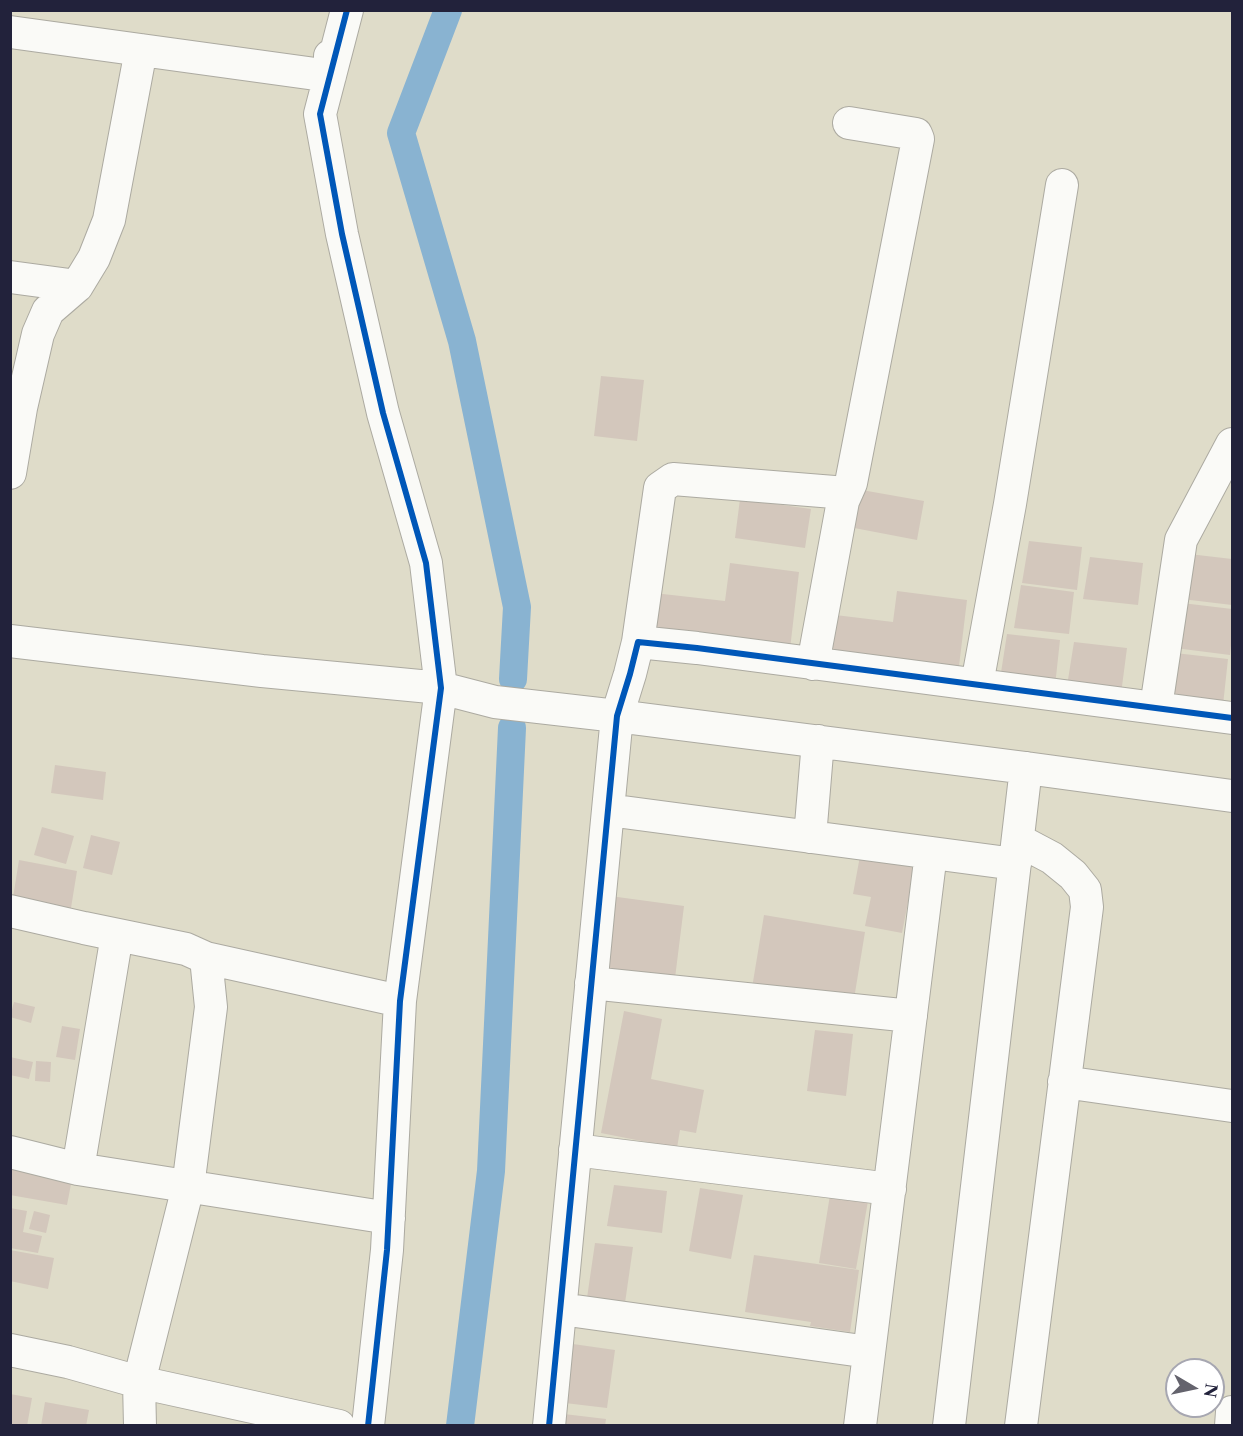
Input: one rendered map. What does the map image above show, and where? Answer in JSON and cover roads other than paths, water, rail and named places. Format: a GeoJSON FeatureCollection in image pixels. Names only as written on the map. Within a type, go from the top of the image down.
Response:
{"type":"FeatureCollection","features":[{"type":"Feature","properties":{"kind":"street"},"geometry":{"type":"LineString","coordinates":[[330,76],[332,10]]}},
{"type":"Feature","properties":{"kind":"street"},"geometry":{"type":"LineString","coordinates":[[347,10],[320,114],[339,223],[383,413],[426,563],[441,688],[400,1000],[387,1250],[368,1425]]}},
{"type":"Feature","properties":{"kind":"street"},"geometry":{"type":"LineString","coordinates":[[10,32],[330,76]]}},
{"type":"Feature","properties":{"kind":"street"},"geometry":{"type":"LineString","coordinates":[[10,473],[21,408],[38,334],[48,311],[77,286],[94,258],[109,220],[141,50]]}},
{"type":"Feature","properties":{"kind":"street"},"geometry":{"type":"LineString","coordinates":[[813,664],[843,501],[851,483],[918,139],[916,134],[849,123]]}},
{"type":"Feature","properties":{"kind":"street"},"geometry":{"type":"LineString","coordinates":[[977,684],[1010,504],[1062,185]]}},
{"type":"Feature","properties":{"kind":"street"},"geometry":{"type":"LineString","coordinates":[[10,277],[77,286]]}},
{"type":"Feature","properties":{"kind":"street"},"geometry":{"type":"LineString","coordinates":[[1156,707],[1181,540],[1233,444]]}},
{"type":"Feature","properties":{"kind":"street"},"geometry":{"type":"LineString","coordinates":[[549,1425],[617,716],[638,642],[660,488],[673,479],[834,492],[843,501]]}},
{"type":"Feature","properties":{"kind":"street"},"geometry":{"type":"LineString","coordinates":[[10,641],[262,671],[441,688],[495,702],[818,741],[1233,796]]}},
{"type":"Feature","properties":{"kind":"street"},"geometry":{"type":"LineString","coordinates":[[638,642],[1233,718]]}},
{"type":"Feature","properties":{"kind":"street"},"geometry":{"type":"LineString","coordinates":[[810,837],[818,741]]}},
{"type":"Feature","properties":{"kind":"street"},"geometry":{"type":"LineString","coordinates":[[949,1425],[1026,768]]}},
{"type":"Feature","properties":{"kind":"street"},"geometry":{"type":"LineString","coordinates":[[608,810],[932,853],[1016,852],[1052,858],[1073,875],[1085,890],[1087,907],[1021,1425]]}},
{"type":"Feature","properties":{"kind":"street"},"geometry":{"type":"LineString","coordinates":[[860,1425],[932,853]]}},
{"type":"Feature","properties":{"kind":"street"},"geometry":{"type":"LineString","coordinates":[[11,914],[186,949],[206,958],[400,1000]]}},
{"type":"Feature","properties":{"kind":"street"},"geometry":{"type":"LineString","coordinates":[[78,1169],[117,935]]}},
{"type":"Feature","properties":{"kind":"street"},"geometry":{"type":"LineString","coordinates":[[140,1425],[139,1382],[188,1187],[211,1007],[206,958]]}},
{"type":"Feature","properties":{"kind":"street"},"geometry":{"type":"LineString","coordinates":[[591,983],[911,1016]]}},
{"type":"Feature","properties":{"kind":"street"},"geometry":{"type":"LineString","coordinates":[[1064,1082],[1233,1106]]}},
{"type":"Feature","properties":{"kind":"street"},"geometry":{"type":"LineString","coordinates":[[575,1150],[890,1189]]}},
{"type":"Feature","properties":{"kind":"street"},"geometry":{"type":"LineString","coordinates":[[10,1152],[78,1169],[388,1218]]}},
{"type":"Feature","properties":{"kind":"street"},"geometry":{"type":"LineString","coordinates":[[561,1309],[869,1352]]}},
{"type":"Feature","properties":{"kind":"street"},"geometry":{"type":"LineString","coordinates":[[10,1350],[68,1362],[139,1382],[339,1425]]}},
{"type":"Feature","properties":{"kind":"street"},"geometry":{"type":"LineString","coordinates":[[1231,1425],[1233,1412]]}},
{"type":"Feature","properties":{"kind":"waterway"},"geometry":{"type":"LineString","coordinates":[[448,10],[401,133],[462,341],[517,607],[513,679]]}},
{"type":"Feature","properties":{"kind":"waterway"},"geometry":{"type":"LineString","coordinates":[[460,1426],[491,1171],[512,728]]}}]}
